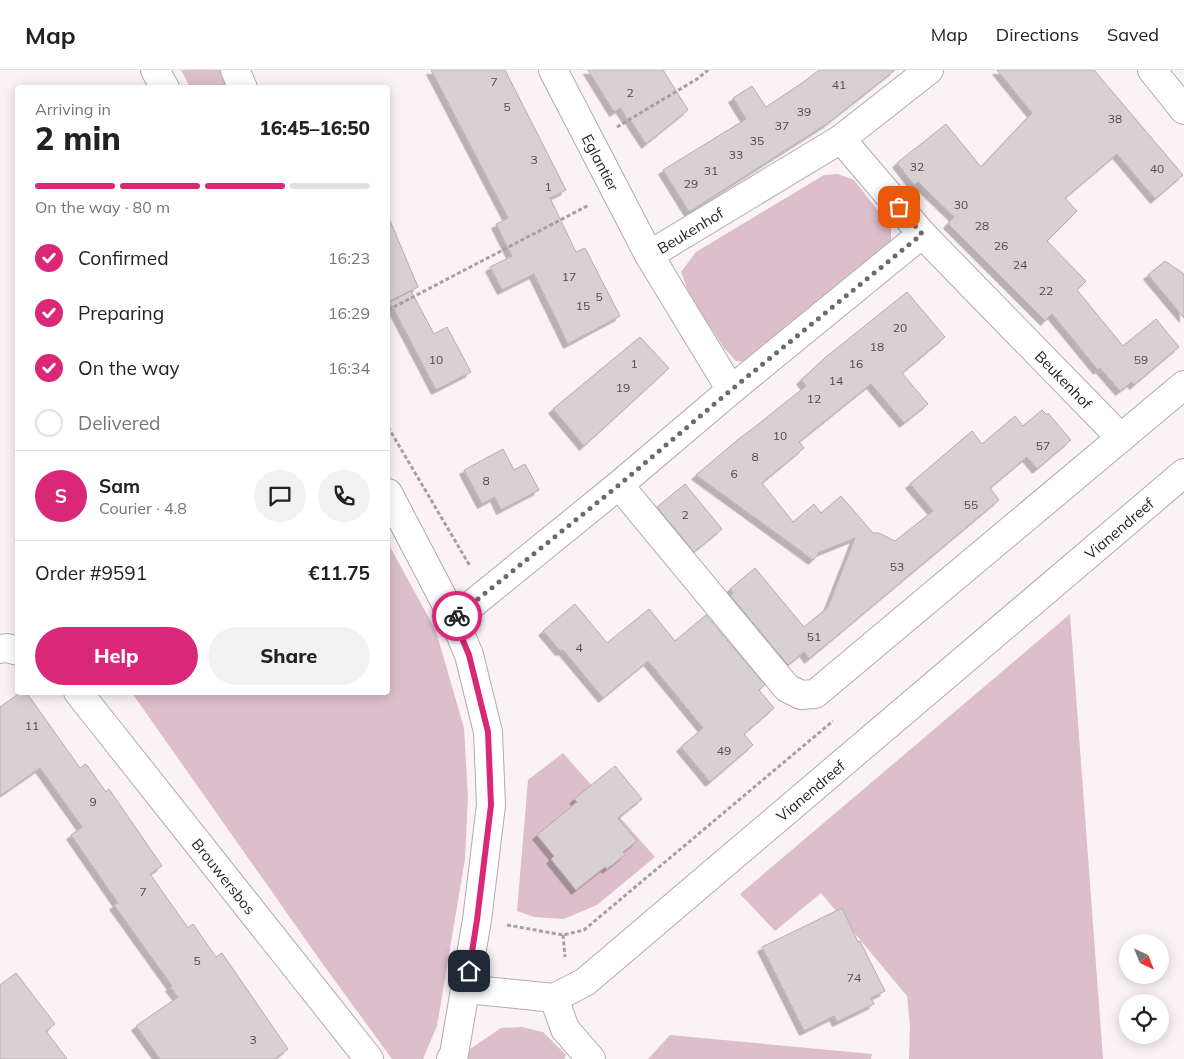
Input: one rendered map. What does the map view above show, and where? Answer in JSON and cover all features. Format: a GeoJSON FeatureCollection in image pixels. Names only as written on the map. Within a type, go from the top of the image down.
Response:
{"type":"FeatureCollection","features":[{"type":"Feature","properties":{"kind":"street"},"geometry":{"type":"LineString","coordinates":[[155,70],[163,85]]}},
{"type":"Feature","properties":{"kind":"street"},"geometry":{"type":"LineString","coordinates":[[235,70],[242,85]]}},
{"type":"Feature","properties":{"kind":"street","name":"Eglantier"},"geometry":{"type":"LineString","coordinates":[[553,70],[649,255]]}},
{"type":"Feature","properties":{"kind":"street","name":"Beukenhof"},"geometry":{"type":"LineString","coordinates":[[731,390],[649,255],[841,139],[929,70]]}},
{"type":"Feature","properties":{"kind":"street"},"geometry":{"type":"LineString","coordinates":[[1152,70],[1184,110]]}},
{"type":"Feature","properties":{"kind":"street","name":"Beukenhof"},"geometry":{"type":"LineString","coordinates":[[841,139],[922,234],[1121,438]]}},
{"type":"Feature","properties":{"kind":"street"},"geometry":{"type":"LineString","coordinates":[[454,619],[922,234]]}},
{"type":"Feature","properties":{"kind":"street"},"geometry":{"type":"LineString","coordinates":[[619,485],[787,688],[801,695],[816,694],[1184,385]]}},
{"type":"Feature","properties":{"kind":"street","name":"Vianendreef"},"geometry":{"type":"LineString","coordinates":[[554,998],[585,982],[613,959],[1184,473]]}},
{"type":"Feature","properties":{"kind":"street"},"geometry":{"type":"LineString","coordinates":[[390,497],[454,619],[469,655],[488,732],[491,805],[477,920],[454,1054],[451,1059]]}},
{"type":"Feature","properties":{"kind":"street"},"geometry":{"type":"LineString","coordinates":[[0,649],[7,648],[15,650]]}},
{"type":"Feature","properties":{"kind":"street","name":"Brouwersbos"},"geometry":{"type":"LineString","coordinates":[[80,695],[369,1059]]}},
{"type":"Feature","properties":{"kind":"street"},"geometry":{"type":"LineString","coordinates":[[466,988],[554,998],[565,1029],[591,1059]]}},
{"type":"Feature","properties":{"kind":"path"},"geometry":{"type":"LineString","coordinates":[[592,143],[697,79],[708,70]]}},
{"type":"Feature","properties":{"kind":"path"},"geometry":{"type":"LineString","coordinates":[[390,309],[616,191]]}},
{"type":"Feature","properties":{"kind":"path"},"geometry":{"type":"LineString","coordinates":[[390,430],[486,592]]}},
{"type":"Feature","properties":{"kind":"shaded area"},"geometry":{"type":"Polygon","coordinates":[[[181,70],[222,70],[229,85],[189,85],[181,70]]]}},
{"type":"Feature","properties":{"kind":"shaded area"},"geometry":{"type":"Polygon","coordinates":[[[838,174],[854,180],[891,227],[891,242],[752,363],[736,361],[724,348],[690,296],[681,272],[696,252],[824,175],[838,174]]]}},
{"type":"Feature","properties":{"kind":"shaded area"},"geometry":{"type":"Polygon","coordinates":[[[390,547],[436,631],[464,728],[468,797],[465,859],[437,1026],[423,1059],[392,1059],[133,695],[390,695],[390,547]]]}},
{"type":"Feature","properties":{"kind":"shaded area"},"geometry":{"type":"Polygon","coordinates":[[[1070,614],[1103,1059],[909,1059],[910,1026],[907,996],[821,893],[775,931],[740,894],[1070,614]]]}},
{"type":"Feature","properties":{"kind":"shaded area"},"geometry":{"type":"Polygon","coordinates":[[[563,753],[655,857],[597,905],[564,919],[534,917],[517,911],[528,780],[563,753]]]}},
{"type":"Feature","properties":{"kind":"shaded area"},"geometry":{"type":"Polygon","coordinates":[[[522,1027],[543,1032],[566,1055],[564,1059],[467,1059],[470,1049],[501,1028],[522,1027]]]}},
{"type":"Feature","properties":{"kind":"shaded area"},"geometry":{"type":"Polygon","coordinates":[[[670,1035],[872,1054],[871,1059],[648,1059],[670,1035]]]}},
{"type":"Feature","properties":{"kind":"building"},"geometry":{"type":"Polygon","coordinates":[[[431,70],[505,70],[566,190],[550,198],[576,252],[585,248],[620,316],[568,344],[534,274],[502,290],[490,267],[512,256],[496,224],[508,218],[431,70]]]}},
{"type":"Feature","properties":{"kind":"building"},"geometry":{"type":"Polygon","coordinates":[[[588,70],[663,70],[688,110],[646,144],[620,108],[614,112],[588,70]]]}},
{"type":"Feature","properties":{"kind":"building"},"geometry":{"type":"Polygon","coordinates":[[[819,70],[895,70],[828,123],[689,212],[663,170],[746,119],[733,98],[752,86],[766,107],[819,70]]]}},
{"type":"Feature","properties":{"kind":"building"},"geometry":{"type":"Polygon","coordinates":[[[997,70],[1094,70],[1183,175],[1155,199],[1117,154],[1065,198],[1077,211],[1047,241],[1086,281],[1077,290],[1123,346],[1156,319],[1179,347],[1134,385],[1132,382],[1120,391],[1100,368],[1098,370],[1052,314],[1045,321],[948,224],[954,217],[918,182],[914,185],[897,163],[946,124],[981,167],[1032,113],[997,70]]]}},
{"type":"Feature","properties":{"kind":"building"},"geometry":{"type":"Polygon","coordinates":[[[390,221],[418,287],[390,301],[390,221]]]}},
{"type":"Feature","properties":{"kind":"building"},"geometry":{"type":"Polygon","coordinates":[[[1165,261],[1184,274],[1184,318],[1148,275],[1165,261]]]}},
{"type":"Feature","properties":{"kind":"building"},"geometry":{"type":"Polygon","coordinates":[[[411,291],[434,334],[447,327],[471,372],[436,390],[390,302],[411,291]]]}},
{"type":"Feature","properties":{"kind":"building"},"geometry":{"type":"Polygon","coordinates":[[[907,292],[945,337],[902,373],[928,404],[904,423],[871,384],[799,442],[804,448],[762,483],[793,522],[814,504],[821,513],[841,496],[873,533],[879,533],[895,541],[933,511],[910,484],[972,431],[982,444],[1015,416],[1023,426],[1042,410],[1047,415],[1048,413],[1071,440],[1037,469],[1027,457],[990,488],[999,500],[809,659],[804,652],[788,665],[730,595],[733,593],[730,589],[755,568],[804,627],[828,607],[855,538],[818,553],[813,560],[696,475],[806,386],[801,380],[826,357],[907,292]]]}},
{"type":"Feature","properties":{"kind":"building"},"geometry":{"type":"Polygon","coordinates":[[[640,337],[669,368],[584,446],[553,409],[640,337]]]}},
{"type":"Feature","properties":{"kind":"building"},"geometry":{"type":"Polygon","coordinates":[[[503,449],[514,470],[525,464],[539,490],[501,510],[495,497],[482,504],[464,470],[503,449]]]}},
{"type":"Feature","properties":{"kind":"building"},"geometry":{"type":"Polygon","coordinates":[[[685,484],[722,529],[694,552],[657,507],[685,484]]]}},
{"type":"Feature","properties":{"kind":"building"},"geometry":{"type":"Polygon","coordinates":[[[575,604],[607,643],[649,609],[675,641],[706,615],[765,685],[759,690],[774,708],[744,734],[753,745],[710,782],[681,747],[703,728],[648,661],[603,698],[563,650],[560,651],[543,631],[575,604]]]}},
{"type":"Feature","properties":{"kind":"building"},"geometry":{"type":"Polygon","coordinates":[[[17,695],[28,695],[80,768],[86,764],[106,792],[109,789],[162,866],[150,874],[188,928],[193,924],[216,957],[222,953],[288,1049],[275,1059],[160,1059],[136,1026],[178,997],[114,905],[118,903],[71,835],[82,827],[40,768],[0,796],[0,707],[17,695]]]}},
{"type":"Feature","properties":{"kind":"building"},"geometry":{"type":"Polygon","coordinates":[[[615,766],[642,799],[618,818],[637,841],[623,852],[625,855],[607,869],[605,867],[576,890],[551,859],[554,856],[537,835],[577,802],[574,799],[615,766]]]}},
{"type":"Feature","properties":{"kind":"building"},"geometry":{"type":"Polygon","coordinates":[[[842,908],[885,991],[871,998],[874,1004],[837,1022],[834,1016],[804,1031],[762,947],[842,908]]]}},
{"type":"Feature","properties":{"kind":"building"},"geometry":{"type":"Polygon","coordinates":[[[16,973],[55,1024],[46,1031],[67,1059],[0,1059],[0,985],[16,973]]]}},
{"type":"Feature","properties":{"kind":"way so far"},"geometry":{"type":"LineString","coordinates":[[457,616],[619,485],[731,390],[922,234],[899,207]]}},
{"type":"Feature","properties":{"kind":"route"},"geometry":{"type":"LineString","coordinates":[[457,616],[454,619],[469,655],[488,732],[491,805],[469,971]]}}]}
